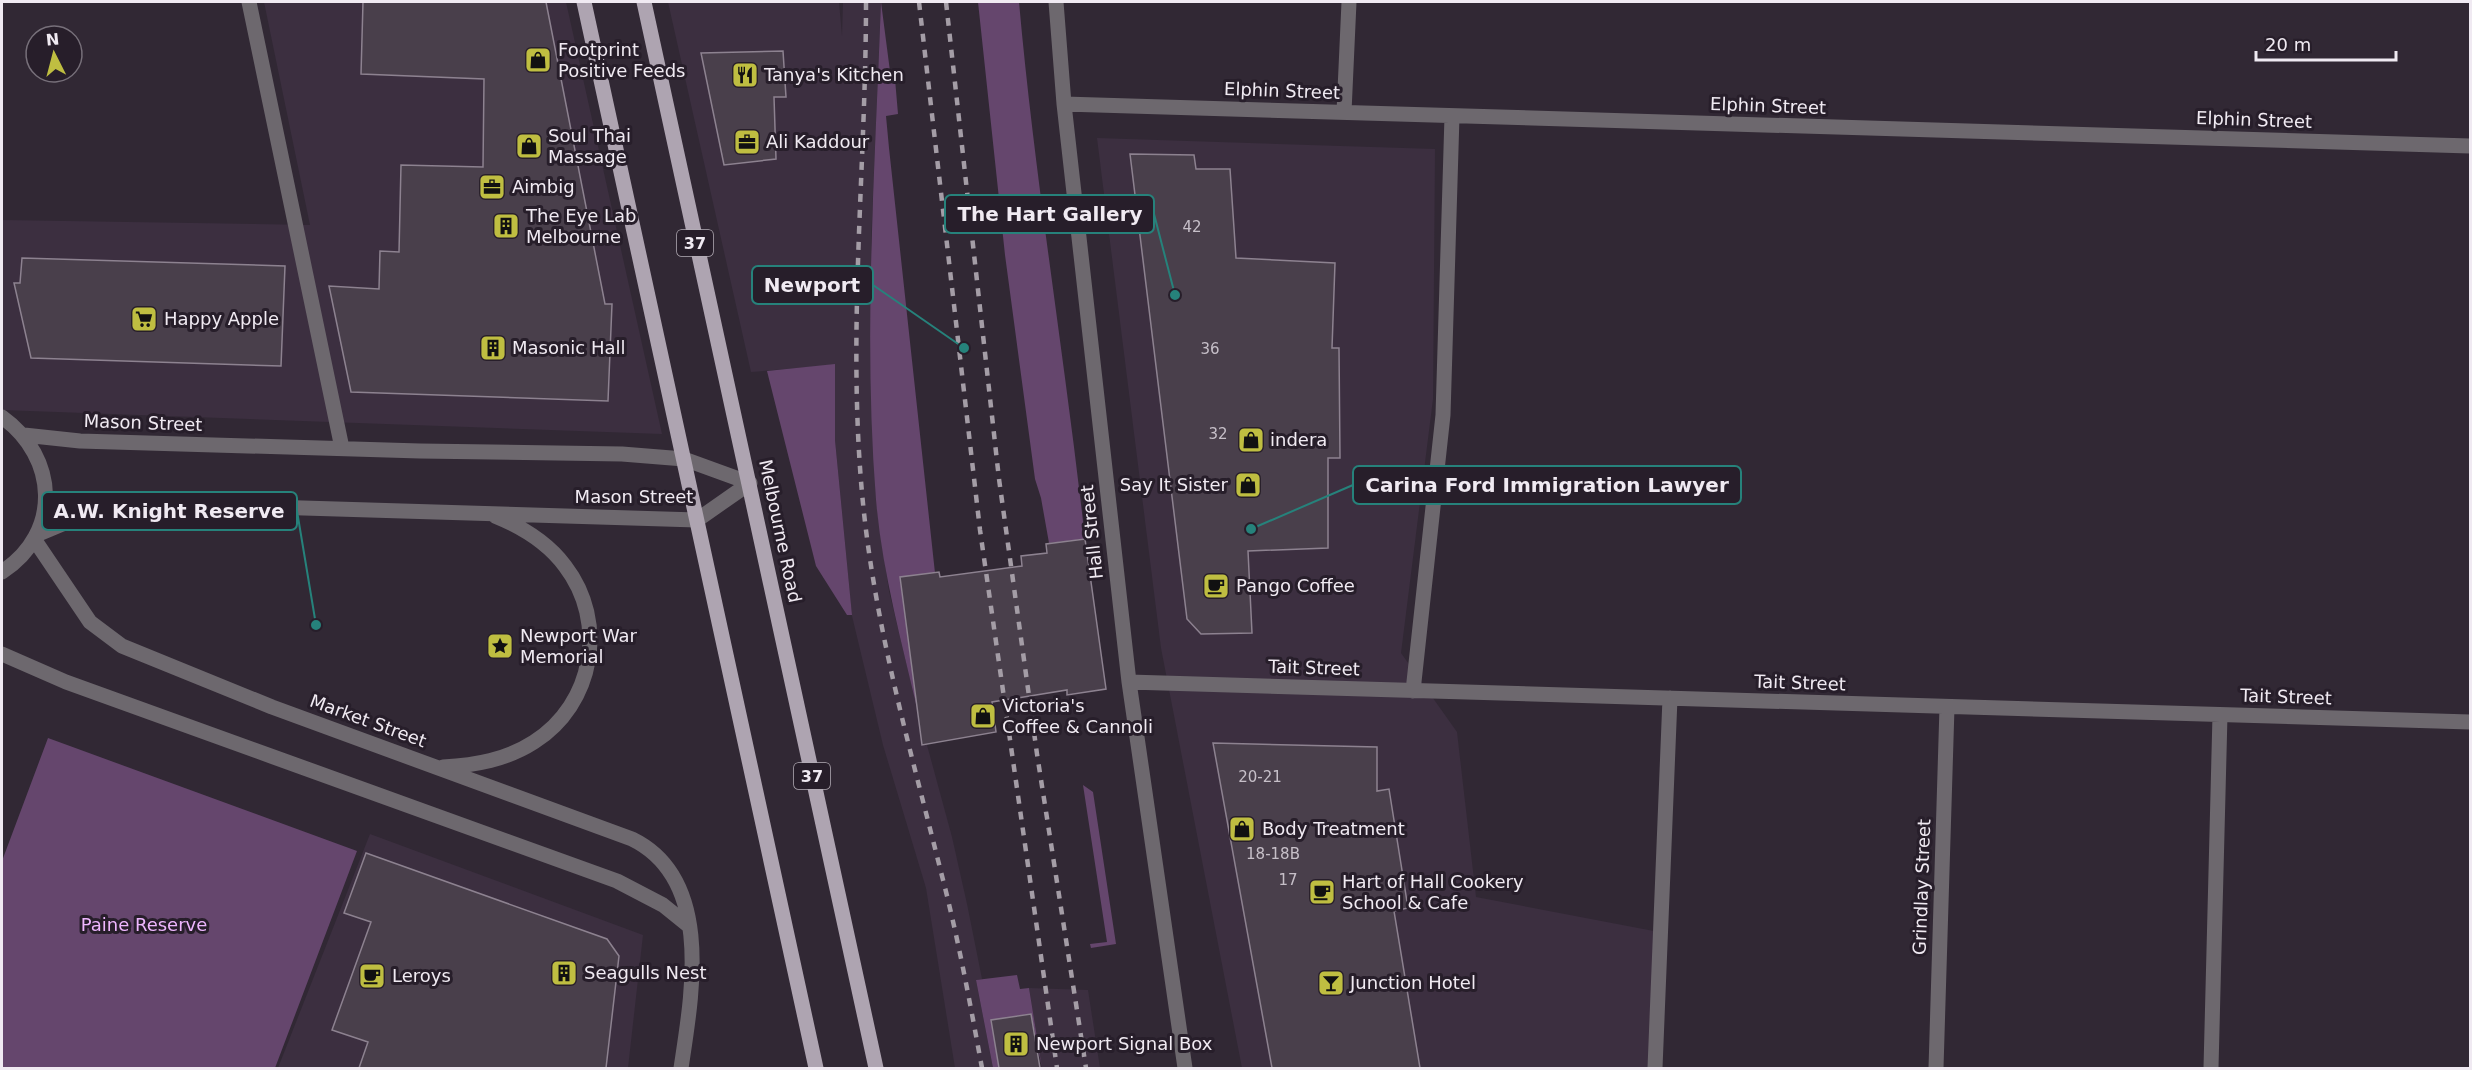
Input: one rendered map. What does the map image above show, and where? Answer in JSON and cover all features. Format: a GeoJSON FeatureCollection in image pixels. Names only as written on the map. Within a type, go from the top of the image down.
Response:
{"type":"FeatureCollection","features":[{"type":"Feature","properties":{"kind":"main road"},"geometry":{"type":"LineString","coordinates":[[584,2],[816,1068]]}},
{"type":"Feature","properties":{"kind":"main road","name":"Melbourne Road"},"geometry":{"type":"LineString","coordinates":[[644,2],[876,1068]]}},
{"type":"Feature","properties":{"kind":"street"},"geometry":{"type":"LineString","coordinates":[[249,2],[342,448]]}},
{"type":"Feature","properties":{"kind":"street","name":"Hall Street"},"geometry":{"type":"LineString","coordinates":[[1056,2],[1064,104],[1129,682],[1185,1064]]}},
{"type":"Feature","properties":{"kind":"street"},"geometry":{"type":"LineString","coordinates":[[1344,112],[1349,2]]}},
{"type":"Feature","properties":{"kind":"street","name":"Elphin Street"},"geometry":{"type":"LineString","coordinates":[[1064,104],[2470,146]]}},
{"type":"Feature","properties":{"kind":"street"},"geometry":{"type":"LineString","coordinates":[[1413,691],[1443,415],[1452,116]]}},
{"type":"Feature","properties":{"kind":"street"},"geometry":{"type":"LineString","coordinates":[[2,408],[6,420],[24,435],[39,461],[44,476],[45,506],[35,537],[20,558],[2,572]]}},
{"type":"Feature","properties":{"kind":"street","name":"Mason Street"},"geometry":{"type":"LineString","coordinates":[[24,435],[80,441],[622,454],[684,459],[750,483]]}},
{"type":"Feature","properties":{"kind":"street","name":"Mason Street"},"geometry":{"type":"LineString","coordinates":[[35,537],[98,509],[149,500],[237,506],[697,520],[750,483]]}},
{"type":"Feature","properties":{"kind":"street"},"geometry":{"type":"LineString","coordinates":[[437,767],[485,763],[533,743],[551,729],[571,707],[580,692],[588,664],[588,618],[574,579],[544,544],[508,522],[489,514]]}},
{"type":"Feature","properties":{"kind":"street","name":"Market Street"},"geometry":{"type":"LineString","coordinates":[[35,537],[90,622],[122,646],[237,693],[643,844],[658,855],[671,872],[689,926],[693,972],[681,1068]]}},
{"type":"Feature","properties":{"kind":"street"},"geometry":{"type":"LineString","coordinates":[[2,654],[66,682],[617,882],[663,905],[689,926]]}},
{"type":"Feature","properties":{"kind":"street","name":"Tait Street"},"geometry":{"type":"LineString","coordinates":[[1129,682],[2470,722]]}},
{"type":"Feature","properties":{"kind":"street"},"geometry":{"type":"LineString","coordinates":[[1655,1068],[1670,698]]}},
{"type":"Feature","properties":{"kind":"street","name":"Grindlay Street"},"geometry":{"type":"LineString","coordinates":[[1936,1068],[1947,707]]}},
{"type":"Feature","properties":{"kind":"street"},"geometry":{"type":"LineString","coordinates":[[2211,1068],[2220,715]]}},
{"type":"Feature","properties":{"kind":"shaded area"},"geometry":{"type":"Polygon","coordinates":[[[264,2],[566,2],[662,434],[2,410],[2,220],[310,225],[264,2]]]}},
{"type":"Feature","properties":{"kind":"shaded area"},"geometry":{"type":"Polygon","coordinates":[[[668,2],[839,2],[842,36],[843,2],[881,2],[871,244],[876,501],[889,591],[917,708],[922,745],[927,745],[967,904],[982,979],[976,980],[993,1068],[955,1068],[926,888],[883,745],[852,616],[835,440],[835,365],[751,372],[668,2]]]}},
{"type":"Feature","properties":{"kind":"shaded area"},"geometry":{"type":"Polygon","coordinates":[[[1097,138],[1435,149],[1433,399],[1401,653],[1457,732],[1476,897],[1659,932],[1649,1068],[1242,1068],[1161,648],[1097,138]]]}},
{"type":"Feature","properties":{"kind":"shaded area"},"geometry":{"type":"Polygon","coordinates":[[[370,834],[643,935],[628,1068],[278,1068],[370,834]]]}},
{"type":"Feature","properties":{"kind":"shaded area"},"geometry":{"type":"Polygon","coordinates":[[[1029,988],[1088,990],[1100,1068],[1042,1068],[1029,988]]]}},
{"type":"Feature","properties":{"kind":"green space"},"geometry":{"type":"Polygon","coordinates":[[[881,2],[891,79],[895,79],[898,114],[886,116],[935,573],[900,577],[917,708],[883,552],[876,500],[872,438],[871,251],[881,2]]]}},
{"type":"Feature","properties":{"kind":"green space"},"geometry":{"type":"Polygon","coordinates":[[[978,2],[1019,2],[1033,136],[1085,539],[1049,543],[1041,498],[1035,479],[1005,255],[978,2]]]}},
{"type":"Feature","properties":{"kind":"green space"},"geometry":{"type":"Polygon","coordinates":[[[835,364],[835,440],[852,615],[847,615],[816,566],[767,371],[835,364]]]}},
{"type":"Feature","properties":{"kind":"green space","name":"Paine Reserve"},"geometry":{"type":"Polygon","coordinates":[[[48,738],[357,851],[275,1068],[2,1068],[2,861],[48,738]]]}},
{"type":"Feature","properties":{"kind":"green space"},"geometry":{"type":"Polygon","coordinates":[[[1083,785],[1093,792],[1116,944],[1091,948],[1090,944],[1107,942],[1083,785]]]}},
{"type":"Feature","properties":{"kind":"green space"},"geometry":{"type":"Polygon","coordinates":[[[1017,975],[1020,989],[1029,988],[1042,1068],[1031,1014],[991,1020],[999,1068],[993,1068],[976,980],[1017,975]]]}},
{"type":"Feature","properties":{"kind":"building"},"geometry":{"type":"Polygon","coordinates":[[[363,2],[546,2],[605,304],[612,304],[608,401],[351,392],[329,286],[379,289],[380,251],[399,252],[401,165],[483,167],[484,79],[361,74],[363,2]]]}},
{"type":"Feature","properties":{"kind":"building"},"geometry":{"type":"Polygon","coordinates":[[[783,51],[786,97],[774,97],[776,159],[724,165],[701,53],[783,51]]]}},
{"type":"Feature","properties":{"kind":"building"},"geometry":{"type":"Polygon","coordinates":[[[1130,154],[1194,155],[1196,169],[1230,169],[1236,258],[1335,263],[1332,348],[1339,348],[1340,458],[1328,458],[1328,548],[1248,551],[1252,633],[1201,634],[1187,619],[1130,154]]]}},
{"type":"Feature","properties":{"kind":"building"},"geometry":{"type":"Polygon","coordinates":[[[22,258],[285,266],[281,366],[31,358],[14,283],[20,283],[22,258]]]}},
{"type":"Feature","properties":{"kind":"building"},"geometry":{"type":"Polygon","coordinates":[[[1085,539],[1106,689],[1067,695],[1067,690],[992,702],[996,732],[922,745],[900,577],[939,572],[940,577],[1022,566],[1021,556],[1047,553],[1046,544],[1085,539]]]}},
{"type":"Feature","properties":{"kind":"building"},"geometry":{"type":"Polygon","coordinates":[[[1213,743],[1377,747],[1377,791],[1389,789],[1408,908],[1394,911],[1420,1068],[1272,1068],[1213,743]]]}},
{"type":"Feature","properties":{"kind":"building"},"geometry":{"type":"Polygon","coordinates":[[[366,853],[607,939],[619,956],[606,1068],[359,1068],[368,1042],[332,1030],[371,922],[344,913],[366,853]]]}},
{"type":"Feature","properties":{"kind":"building","name":"Newport Signal Box"},"geometry":{"type":"Polygon","coordinates":[[[1031,1014],[1040,1068],[999,1068],[991,1020],[1031,1014]]]}},
{"type":"Feature","properties":{"kind":"railway"},"geometry":{"type":"LineString","coordinates":[[866,2],[857,327],[859,457],[865,522],[888,654],[953,921],[982,1068]]}},
{"type":"Feature","properties":{"kind":"railway"},"geometry":{"type":"LineString","coordinates":[[919,2],[980,530],[1057,1068]]}},
{"type":"Feature","properties":{"kind":"railway"},"geometry":{"type":"LineString","coordinates":[[946,2],[999,479],[1037,754],[1086,1068]]}},
{"type":"Feature","properties":{"kind":"place","name":"Footprint Positive Feeds"},"geometry":{"type":"Point","coordinates":[538,60]}},
{"type":"Feature","properties":{"kind":"place","name":"Tanya's Kitchen"},"geometry":{"type":"Point","coordinates":[745,75]}},
{"type":"Feature","properties":{"kind":"place","name":"Ali Kaddour"},"geometry":{"type":"Point","coordinates":[747,142]}},
{"type":"Feature","properties":{"kind":"place","name":"Soul Thai Massage"},"geometry":{"type":"Point","coordinates":[529,146]}},
{"type":"Feature","properties":{"kind":"place","name":"Aimbig"},"geometry":{"type":"Point","coordinates":[492,187]}},
{"type":"Feature","properties":{"kind":"place","name":"The Eye Lab Melbourne"},"geometry":{"type":"Point","coordinates":[506,226]}},
{"type":"Feature","properties":{"kind":"place","name":"The Hart Gallery"},"geometry":{"type":"Point","coordinates":[1175,295]}},
{"type":"Feature","properties":{"kind":"place","name":"Happy Apple"},"geometry":{"type":"Point","coordinates":[144,319]}},
{"type":"Feature","properties":{"kind":"place","name":"Masonic Hall"},"geometry":{"type":"Point","coordinates":[493,348]}},
{"type":"Feature","properties":{"kind":"place","name":"Newport"},"geometry":{"type":"Point","coordinates":[964,348]}},
{"type":"Feature","properties":{"kind":"place","name":"indera"},"geometry":{"type":"Point","coordinates":[1251,440]}},
{"type":"Feature","properties":{"kind":"place","name":"Say It Sister"},"geometry":{"type":"Point","coordinates":[1248,485]}},
{"type":"Feature","properties":{"kind":"place","name":"Carina Ford Immigration Lawyer"},"geometry":{"type":"Point","coordinates":[1251,529]}},
{"type":"Feature","properties":{"kind":"place","name":"Pango Coffee"},"geometry":{"type":"Point","coordinates":[1216,586]}},
{"type":"Feature","properties":{"kind":"place","name":"A.W. Knight Reserve"},"geometry":{"type":"Point","coordinates":[316,625]}},
{"type":"Feature","properties":{"kind":"place","name":"Newport War Memorial"},"geometry":{"type":"Point","coordinates":[500,646]}},
{"type":"Feature","properties":{"kind":"place","name":"Victoria's Coffee & Cannoli"},"geometry":{"type":"Point","coordinates":[983,716]}},
{"type":"Feature","properties":{"kind":"place","name":"Body Treatment"},"geometry":{"type":"Point","coordinates":[1242,829]}},
{"type":"Feature","properties":{"kind":"place","name":"Hart of Hall Cookery School & Cafe"},"geometry":{"type":"Point","coordinates":[1322,892]}},
{"type":"Feature","properties":{"kind":"place","name":"Seagulls Nest"},"geometry":{"type":"Point","coordinates":[564,973]}},
{"type":"Feature","properties":{"kind":"place","name":"Leroys"},"geometry":{"type":"Point","coordinates":[372,976]}},
{"type":"Feature","properties":{"kind":"place","name":"Junction Hotel"},"geometry":{"type":"Point","coordinates":[1331,983]}},
{"type":"Feature","properties":{"kind":"place","name":"Newport Signal Box"},"geometry":{"type":"Point","coordinates":[1016,1044]}}]}
